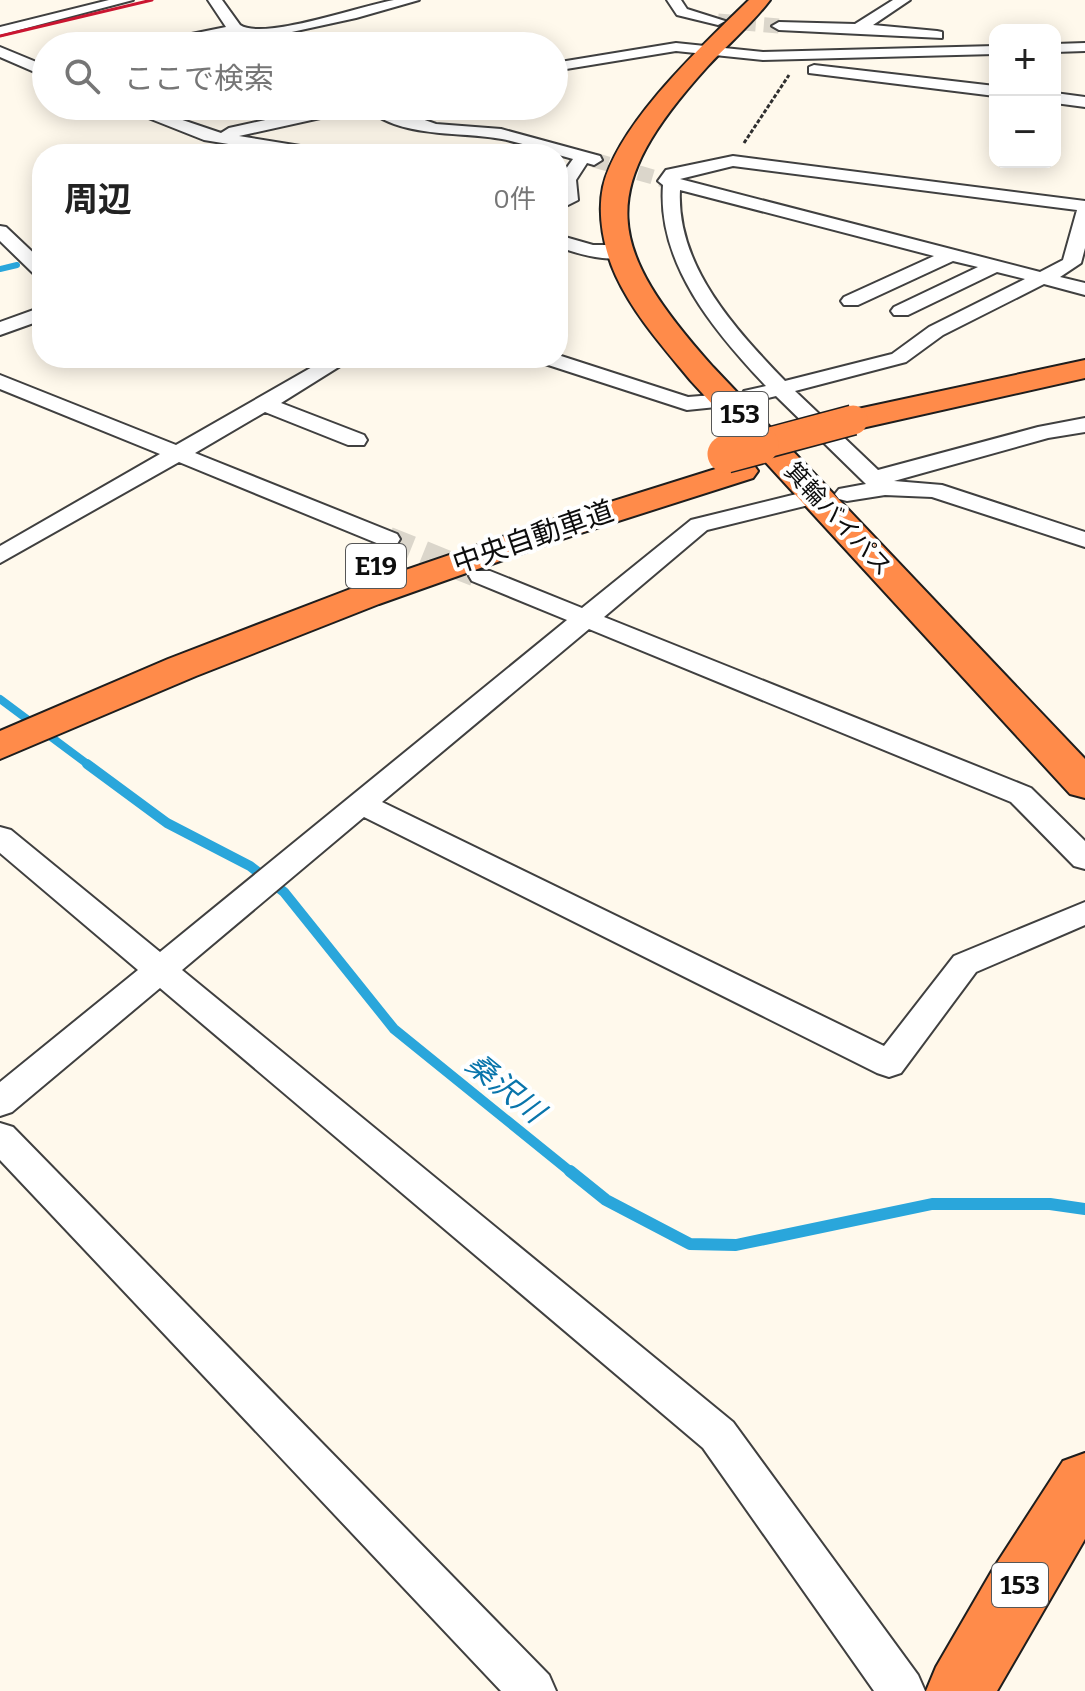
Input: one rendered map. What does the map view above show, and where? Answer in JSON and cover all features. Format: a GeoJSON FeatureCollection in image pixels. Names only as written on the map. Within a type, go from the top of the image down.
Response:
{"type":"FeatureCollection","features":[{"type":"Feature","properties":{"kind":"highway","name":"箕輪バイパス"},"geometry":{"type":"LineString","coordinates":[[760,0],[721,41],[631,149],[616,186],[614,220],[630,275],[667,334],[739,398],[855,489],[1085,744]]}},
{"type":"Feature","properties":{"kind":"highway","name":"箕輪バイパス"},"geometry":{"type":"LineString","coordinates":[[739,398],[660,284],[644,251],[639,220],[639,189],[653,148],[721,41],[779,13]]}},
{"type":"Feature","properties":{"kind":"highway","name":"中央自動車道"},"geometry":{"type":"LineString","coordinates":[[0,746],[31,712],[576,521],[733,462],[1085,369]]}},
{"type":"Feature","properties":{"kind":"highway","name":"中央自動車道"},"geometry":{"type":"LineString","coordinates":[[859,429],[961,413],[1085,387]]}},
{"type":"Feature","properties":{"kind":"highway","name":"箕輪バイパス"},"geometry":{"type":"LineString","coordinates":[[855,489],[1085,784]]}},
{"type":"Feature","properties":{"kind":"highway","name":"153"},"geometry":{"type":"LineString","coordinates":[[960,1691],[1016,1592],[1085,1482]]}},
{"type":"Feature","properties":{"kind":"street"},"geometry":{"type":"LineString","coordinates":[[0,31],[126,0]]}},
{"type":"Feature","properties":{"kind":"street"},"geometry":{"type":"LineString","coordinates":[[215,0],[239,32]]}},
{"type":"Feature","properties":{"kind":"street"},"geometry":{"type":"LineString","coordinates":[[264,32],[412,0]]}},
{"type":"Feature","properties":{"kind":"street"},"geometry":{"type":"LineString","coordinates":[[674,0],[682,12],[721,41],[763,56],[989,50]]}},
{"type":"Feature","properties":{"kind":"street"},"geometry":{"type":"LineString","coordinates":[[831,55],[856,28],[903,0]]}},
{"type":"Feature","properties":{"kind":"street"},"geometry":{"type":"LineString","coordinates":[[39,5],[58,16]]}},
{"type":"Feature","properties":{"kind":"street"},"geometry":{"type":"LineString","coordinates":[[779,13],[856,28],[989,41]]}},
{"type":"Feature","properties":{"kind":"street"},"geometry":{"type":"LineString","coordinates":[[568,64],[655,48],[721,41]]}},
{"type":"Feature","properties":{"kind":"street"},"geometry":{"type":"LineString","coordinates":[[1061,48],[1085,47]]}},
{"type":"Feature","properties":{"kind":"street"},"geometry":{"type":"LineString","coordinates":[[0,51],[32,64]]}},
{"type":"Feature","properties":{"kind":"street"},"geometry":{"type":"LineString","coordinates":[[793,68],[989,90]]}},
{"type":"Feature","properties":{"kind":"street"},"geometry":{"type":"LineString","coordinates":[[13,75],[32,71]]}},
{"type":"Feature","properties":{"kind":"street"},"geometry":{"type":"LineString","coordinates":[[1061,99],[1085,102]]}},
{"type":"Feature","properties":{"kind":"street"},"geometry":{"type":"LineString","coordinates":[[160,120],[212,137],[256,144]]}},
{"type":"Feature","properties":{"kind":"street"},"geometry":{"type":"LineString","coordinates":[[212,137],[289,120]]}},
{"type":"Feature","properties":{"kind":"street"},"geometry":{"type":"LineString","coordinates":[[403,120],[460,140],[501,134],[537,144]]}},
{"type":"Feature","properties":{"kind":"street"},"geometry":{"type":"LineString","coordinates":[[568,152],[588,158],[568,179]]}},
{"type":"Feature","properties":{"kind":"street"},"geometry":{"type":"LineString","coordinates":[[568,365],[687,404],[785,390],[899,358],[936,331],[1072,263],[1085,208],[733,161],[672,174],[671,216],[686,265],[718,316],[785,390],[855,489]]}},
{"type":"Feature","properties":{"kind":"street"},"geometry":{"type":"LineString","coordinates":[[670,182],[1085,289]]}},
{"type":"Feature","properties":{"kind":"street"},"geometry":{"type":"LineString","coordinates":[[0,231],[32,261]]}},
{"type":"Feature","properties":{"kind":"street"},"geometry":{"type":"LineString","coordinates":[[568,244],[592,251],[623,251]]}},
{"type":"Feature","properties":{"kind":"street"},"geometry":{"type":"LineString","coordinates":[[851,301],[950,255]]}},
{"type":"Feature","properties":{"kind":"street"},"geometry":{"type":"LineString","coordinates":[[901,311],[995,266]]}},
{"type":"Feature","properties":{"kind":"street"},"geometry":{"type":"LineString","coordinates":[[0,329],[32,317]]}},
{"type":"Feature","properties":{"kind":"street"},"geometry":{"type":"LineString","coordinates":[[0,556],[326,368]]}},
{"type":"Feature","properties":{"kind":"street"},"geometry":{"type":"LineString","coordinates":[[0,381],[388,539]]}},
{"type":"Feature","properties":{"kind":"street"},"geometry":{"type":"LineString","coordinates":[[264,404],[356,440]]}},
{"type":"Feature","properties":{"kind":"street"},"geometry":{"type":"LineString","coordinates":[[0,1102],[699,525],[855,489],[888,476],[1046,432],[1085,425]]}},
{"type":"Feature","properties":{"kind":"street"},"geometry":{"type":"LineString","coordinates":[[855,489],[934,490],[1085,540]]}},
{"type":"Feature","properties":{"kind":"street"},"geometry":{"type":"LineString","coordinates":[[481,576],[1021,795],[1085,859]]}},
{"type":"Feature","properties":{"kind":"street"},"geometry":{"type":"LineString","coordinates":[[360,803],[889,1064],[965,964],[1085,913]]}},
{"type":"Feature","properties":{"kind":"street"},"geometry":{"type":"LineString","coordinates":[[0,837],[718,1435],[902,1691]]}},
{"type":"Feature","properties":{"kind":"street"},"geometry":{"type":"LineString","coordinates":[[0,1137],[533,1691]]}},
{"type":"Feature","properties":{"kind":"path"},"geometry":{"type":"LineString","coordinates":[[733,161],[793,68]]}},
{"type":"Feature","properties":{"kind":"waterway"},"geometry":{"type":"LineString","coordinates":[[0,269],[17,265]]}},
{"type":"Feature","properties":{"kind":"waterway","name":"桑沢川"},"geometry":{"type":"LineString","coordinates":[[0,699],[90,766]]}},
{"type":"Feature","properties":{"kind":"waterway","name":"桑沢川"},"geometry":{"type":"LineString","coordinates":[[87,764],[167,823],[250,866],[284,892],[394,1029],[572,1173]]}},
{"type":"Feature","properties":{"kind":"waterway","name":"桑沢川"},"geometry":{"type":"LineString","coordinates":[[570,1171],[606,1200],[690,1244],[736,1245],[932,1204],[1050,1204],[1085,1209]]}},
{"type":"Feature","properties":{"kind":"tunnel"},"geometry":{"type":"LineString","coordinates":[[718,21],[779,26]]}},
{"type":"Feature","properties":{"kind":"tunnel"},"geometry":{"type":"LineString","coordinates":[[594,160],[667,181]]}},
{"type":"Feature","properties":{"kind":"tunnel"},"geometry":{"type":"LineString","coordinates":[[388,539],[475,574]]}},
{"type":"Feature","properties":{"kind":"railway"},"geometry":{"type":"LineString","coordinates":[[0,36],[152,0]]}}]}
